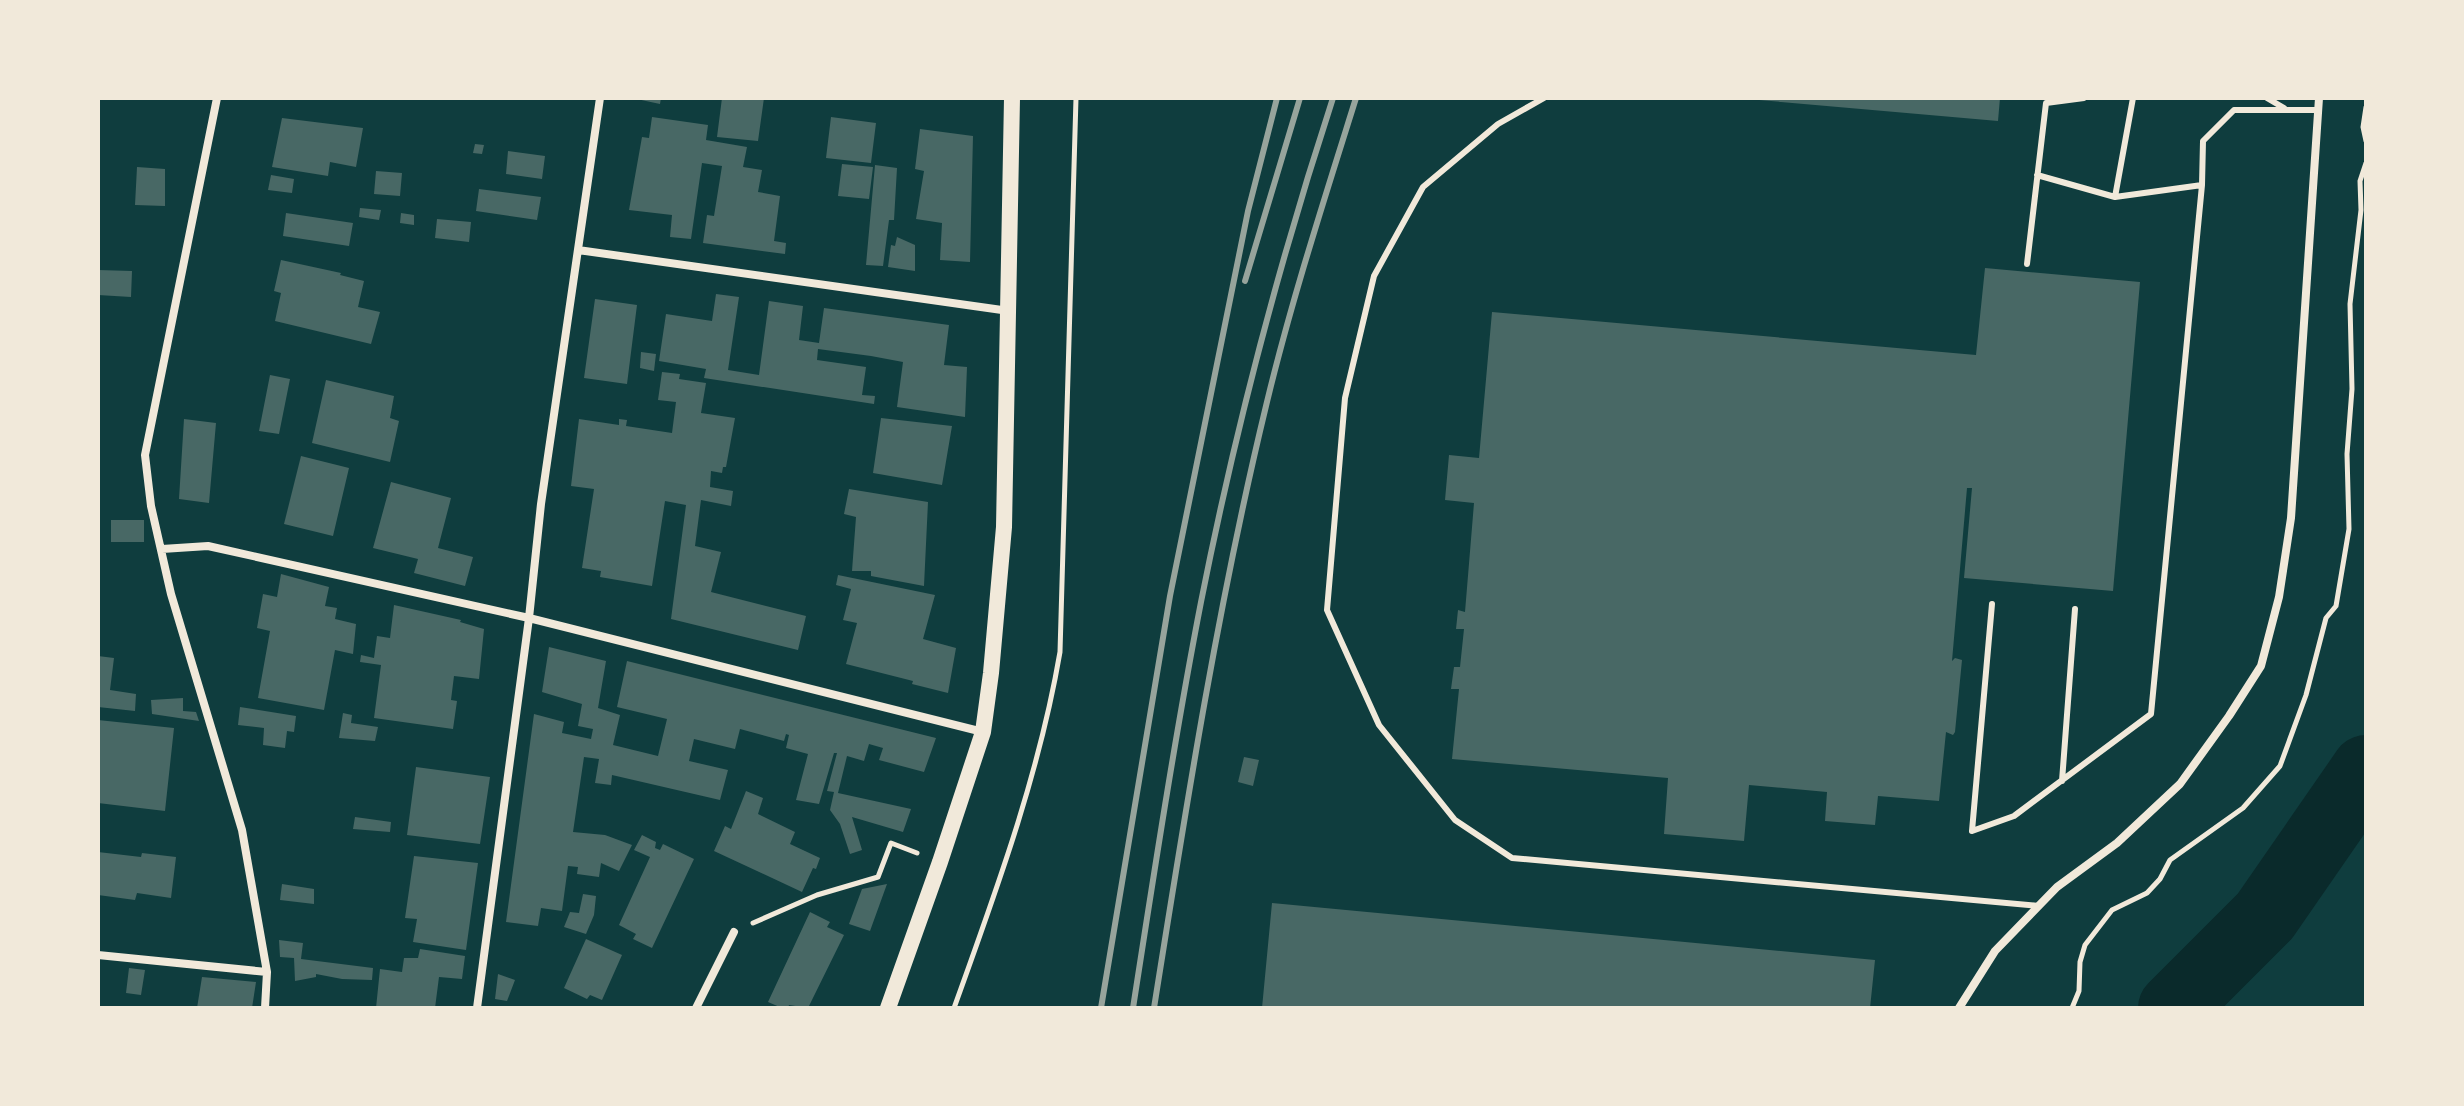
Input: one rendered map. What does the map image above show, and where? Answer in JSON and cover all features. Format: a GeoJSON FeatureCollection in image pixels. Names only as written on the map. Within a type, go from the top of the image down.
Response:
{"type":"FeatureCollection","features":[{"type":"Feature","properties":{"kind":"main road"},"geometry":{"type":"LineString","coordinates":[[888,1008],[983,732],[1004,527],[1012,98]]}},
{"type":"Feature","properties":{"kind":"street"},"geometry":{"type":"LineString","coordinates":[[217,98],[145,455],[151,506],[171,594],[242,830],[267,972],[265,1008]]}},
{"type":"Feature","properties":{"kind":"street"},"geometry":{"type":"LineString","coordinates":[[477,1008],[529,618],[541,504],[600,98]]}},
{"type":"Feature","properties":{"kind":"street"},"geometry":{"type":"LineString","coordinates":[[1959,1008],[1995,951],[2057,887],[2117,843],[2180,784],[2261,666],[2279,597],[2291,518],[2319,98]]}},
{"type":"Feature","properties":{"kind":"street"},"geometry":{"type":"LineString","coordinates":[[578,250],[1009,311]]}},
{"type":"Feature","properties":{"kind":"street"},"geometry":{"type":"LineString","coordinates":[[162,549],[208,546],[529,618],[983,732]]}},
{"type":"Feature","properties":{"kind":"street"},"geometry":{"type":"LineString","coordinates":[[696,1008],[734,932]]}},
{"type":"Feature","properties":{"kind":"street"},"geometry":{"type":"LineString","coordinates":[[98,955],[267,972]]}},
{"type":"Feature","properties":{"kind":"lane"},"geometry":{"type":"LineString","coordinates":[[1544,98],[1498,124],[1423,187],[1374,276],[1345,398],[1327,610],[1379,725],[1455,820],[1512,858],[2039,906]]}},
{"type":"Feature","properties":{"kind":"lane"},"geometry":{"type":"LineString","coordinates":[[2027,264],[2046,100],[2084,98]]}},
{"type":"Feature","properties":{"kind":"lane"},"geometry":{"type":"LineString","coordinates":[[2115,197],[2133,98]]}},
{"type":"Feature","properties":{"kind":"lane"},"geometry":{"type":"LineString","coordinates":[[2267,98],[2287,110]]}},
{"type":"Feature","properties":{"kind":"lane"},"geometry":{"type":"LineString","coordinates":[[1992,604],[1972,831],[2014,816],[2151,714],[2202,185],[2203,141],[2234,110],[2318,110]]}},
{"type":"Feature","properties":{"kind":"lane"},"geometry":{"type":"LineString","coordinates":[[2037,175],[2115,197],[2202,185]]}},
{"type":"Feature","properties":{"kind":"lane"},"geometry":{"type":"LineString","coordinates":[[2062,782],[2075,609]]}},
{"type":"Feature","properties":{"kind":"path"},"geometry":{"type":"LineString","coordinates":[[954,1008],[1035,767],[1060,652],[1076,98]]}},
{"type":"Feature","properties":{"kind":"path"},"geometry":{"type":"LineString","coordinates":[[2366,107],[2363,127],[2366,141]]}},
{"type":"Feature","properties":{"kind":"path"},"geometry":{"type":"LineString","coordinates":[[734,932],[817,895],[878,877],[891,843]]}},
{"type":"Feature","properties":{"kind":"building"},"geometry":{"type":"Polygon","coordinates":[[[632,98],[661,98],[660,104],[632,98]]]}},
{"type":"Feature","properties":{"kind":"building"},"geometry":{"type":"Polygon","coordinates":[[[722,98],[764,98],[758,141],[717,137],[722,98]]]}},
{"type":"Feature","properties":{"kind":"building"},"geometry":{"type":"Polygon","coordinates":[[[1759,98],[2000,98],[1998,121],[1759,98]]]}},
{"type":"Feature","properties":{"kind":"building"},"geometry":{"type":"Polygon","coordinates":[[[652,117],[708,125],[706,140],[747,147],[743,167],[762,170],[758,192],[780,196],[774,241],[786,243],[785,254],[703,243],[707,215],[714,216],[722,166],[702,163],[691,239],[670,237],[672,215],[629,210],[642,137],[649,138],[652,117]]]}},
{"type":"Feature","properties":{"kind":"building"},"geometry":{"type":"Polygon","coordinates":[[[831,117],[876,123],[871,163],[826,158],[831,117]]]}},
{"type":"Feature","properties":{"kind":"building"},"geometry":{"type":"Polygon","coordinates":[[[282,118],[363,128],[356,167],[330,162],[328,176],[272,167],[282,118]]]}},
{"type":"Feature","properties":{"kind":"building"},"geometry":{"type":"Polygon","coordinates":[[[920,129],[973,136],[970,262],[940,260],[942,223],[916,219],[924,171],[915,169],[920,129]]]}},
{"type":"Feature","properties":{"kind":"building"},"geometry":{"type":"Polygon","coordinates":[[[475,144],[484,145],[482,154],[473,153],[475,144]]]}},
{"type":"Feature","properties":{"kind":"building"},"geometry":{"type":"Polygon","coordinates":[[[508,151],[545,156],[542,179],[506,174],[508,151]]]}},
{"type":"Feature","properties":{"kind":"building"},"geometry":{"type":"Polygon","coordinates":[[[842,164],[873,167],[869,199],[838,196],[842,164]]]}},
{"type":"Feature","properties":{"kind":"building"},"geometry":{"type":"Polygon","coordinates":[[[875,165],[897,168],[894,220],[889,220],[883,266],[866,265],[875,165]]]}},
{"type":"Feature","properties":{"kind":"building"},"geometry":{"type":"Polygon","coordinates":[[[137,167],[165,169],[165,206],[135,205],[137,167]]]}},
{"type":"Feature","properties":{"kind":"building"},"geometry":{"type":"Polygon","coordinates":[[[376,171],[402,173],[400,196],[374,194],[376,171]]]}},
{"type":"Feature","properties":{"kind":"building"},"geometry":{"type":"Polygon","coordinates":[[[271,175],[294,179],[292,193],[268,190],[271,175]]]}},
{"type":"Feature","properties":{"kind":"building"},"geometry":{"type":"Polygon","coordinates":[[[479,189],[541,197],[537,220],[476,211],[479,189]]]}},
{"type":"Feature","properties":{"kind":"building"},"geometry":{"type":"Polygon","coordinates":[[[360,208],[381,210],[379,220],[359,217],[360,208]]]}},
{"type":"Feature","properties":{"kind":"building"},"geometry":{"type":"Polygon","coordinates":[[[286,213],[353,223],[349,246],[283,236],[286,213]]]}},
{"type":"Feature","properties":{"kind":"building"},"geometry":{"type":"Polygon","coordinates":[[[401,213],[414,215],[414,225],[400,223],[401,213]]]}},
{"type":"Feature","properties":{"kind":"building"},"geometry":{"type":"Polygon","coordinates":[[[437,219],[471,222],[469,242],[435,238],[437,219]]]}},
{"type":"Feature","properties":{"kind":"building"},"geometry":{"type":"Polygon","coordinates":[[[897,237],[915,245],[915,271],[888,267],[891,245],[895,246],[897,237]]]}},
{"type":"Feature","properties":{"kind":"building"},"geometry":{"type":"Polygon","coordinates":[[[281,260],[364,281],[358,307],[380,312],[371,344],[275,321],[281,293],[274,291],[281,260]]]}},
{"type":"Feature","properties":{"kind":"building"},"geometry":{"type":"Polygon","coordinates":[[[1985,268],[2140,282],[2113,591],[1964,578],[1972,488],[1967,488],[1952,661],[1955,658],[1962,660],[1955,732],[1953,735],[1946,732],[1939,801],[1878,796],[1875,825],[1825,821],[1827,792],[1749,785],[1744,841],[1664,834],[1668,778],[1452,759],[1459,689],[1451,689],[1454,667],[1460,667],[1464,629],[1456,629],[1458,610],[1465,612],[1474,503],[1445,500],[1449,455],[1479,458],[1492,312],[1976,355],[1985,268]]]}},
{"type":"Feature","properties":{"kind":"building"},"geometry":{"type":"Polygon","coordinates":[[[98,270],[132,271],[131,297],[98,295],[98,270]]]}},
{"type":"Feature","properties":{"kind":"building"},"geometry":{"type":"Polygon","coordinates":[[[716,294],[739,297],[728,370],[759,375],[769,301],[803,306],[799,340],[819,343],[824,308],[949,325],[944,365],[967,367],[965,417],[897,407],[903,362],[871,356],[818,349],[817,360],[866,367],[862,395],[875,396],[874,404],[704,378],[706,369],[659,361],[666,314],[712,321],[716,294]]]}},
{"type":"Feature","properties":{"kind":"building"},"geometry":{"type":"Polygon","coordinates":[[[595,299],[637,305],[627,384],[584,378],[595,299]]]}},
{"type":"Feature","properties":{"kind":"building"},"geometry":{"type":"Polygon","coordinates":[[[641,352],[656,354],[654,371],[640,368],[641,352]]]}},
{"type":"Feature","properties":{"kind":"building"},"geometry":{"type":"Polygon","coordinates":[[[662,372],[680,374],[679,379],[706,383],[701,413],[735,418],[726,467],[723,467],[722,473],[711,471],[710,487],[733,491],[731,506],[701,500],[695,546],[721,552],[711,592],[806,616],[798,650],[671,619],[686,505],[665,501],[652,586],[600,577],[601,571],[582,568],[594,489],[571,486],[579,419],[619,425],[619,419],[627,420],[626,426],[672,433],[676,402],[658,400],[662,372]]]}},
{"type":"Feature","properties":{"kind":"building"},"geometry":{"type":"Polygon","coordinates":[[[270,375],[290,379],[279,434],[259,431],[270,375]]]}},
{"type":"Feature","properties":{"kind":"building"},"geometry":{"type":"Polygon","coordinates":[[[326,380],[394,396],[390,418],[399,421],[390,462],[312,443],[326,380]]]}},
{"type":"Feature","properties":{"kind":"building"},"geometry":{"type":"Polygon","coordinates":[[[881,418],[952,426],[942,485],[873,473],[881,418]]]}},
{"type":"Feature","properties":{"kind":"building"},"geometry":{"type":"Polygon","coordinates":[[[184,419],[216,423],[209,503],[179,499],[184,419]]]}},
{"type":"Feature","properties":{"kind":"building"},"geometry":{"type":"Polygon","coordinates":[[[301,456],[349,468],[333,536],[284,524],[301,456]]]}},
{"type":"Feature","properties":{"kind":"building"},"geometry":{"type":"Polygon","coordinates":[[[391,482],[451,498],[438,548],[473,557],[465,586],[414,573],[418,559],[373,548],[391,482]]]}},
{"type":"Feature","properties":{"kind":"building"},"geometry":{"type":"Polygon","coordinates":[[[849,489],[928,502],[924,586],[871,576],[871,571],[852,571],[856,517],[844,514],[849,489]]]}},
{"type":"Feature","properties":{"kind":"building"},"geometry":{"type":"Polygon","coordinates":[[[111,520],[144,520],[144,542],[111,542],[111,520]]]}},
{"type":"Feature","properties":{"kind":"building"},"geometry":{"type":"Polygon","coordinates":[[[281,574],[329,587],[325,606],[337,608],[335,619],[356,624],[353,654],[335,650],[324,710],[258,698],[270,631],[257,628],[263,594],[277,597],[281,574]]]}},
{"type":"Feature","properties":{"kind":"building"},"geometry":{"type":"Polygon","coordinates":[[[838,575],[935,595],[923,639],[956,648],[948,693],[846,664],[857,623],[843,620],[851,589],[836,585],[838,575]]]}},
{"type":"Feature","properties":{"kind":"building"},"geometry":{"type":"Polygon","coordinates":[[[394,605],[461,620],[484,629],[479,679],[454,676],[451,700],[457,701],[453,729],[374,718],[381,665],[360,662],[361,655],[374,658],[377,636],[390,638],[394,605]]]}},
{"type":"Feature","properties":{"kind":"building"},"geometry":{"type":"Polygon","coordinates":[[[549,647],[606,661],[598,708],[620,715],[613,745],[658,756],[667,719],[617,707],[627,661],[936,738],[924,772],[879,760],[883,748],[869,744],[864,761],[847,756],[838,793],[911,809],[903,832],[852,817],[862,850],[850,854],[840,824],[830,810],[834,792],[827,791],[837,753],[834,753],[819,804],[796,800],[808,754],[786,748],[789,735],[786,734],[784,741],[740,729],[735,749],[694,739],[689,761],[728,770],[720,800],[612,775],[611,785],[595,783],[599,759],[584,757],[573,832],[605,835],[632,845],[619,871],[601,863],[599,877],[577,874],[578,867],[568,866],[562,911],[541,908],[538,926],[506,922],[534,714],[564,722],[562,733],[591,739],[593,729],[578,726],[582,704],[542,692],[549,647]]]}},
{"type":"Feature","properties":{"kind":"building"},"geometry":{"type":"Polygon","coordinates":[[[98,656],[114,658],[110,690],[136,694],[135,711],[98,707],[98,656]]]}},
{"type":"Feature","properties":{"kind":"building"},"geometry":{"type":"Polygon","coordinates":[[[183,698],[183,711],[196,712],[199,721],[152,714],[151,700],[183,698]]]}},
{"type":"Feature","properties":{"kind":"building"},"geometry":{"type":"Polygon","coordinates":[[[240,707],[296,716],[294,732],[287,731],[285,748],[263,745],[264,728],[238,725],[240,707]]]}},
{"type":"Feature","properties":{"kind":"building"},"geometry":{"type":"Polygon","coordinates":[[[343,713],[352,715],[351,723],[378,727],[375,741],[339,738],[343,713]]]}},
{"type":"Feature","properties":{"kind":"building"},"geometry":{"type":"Polygon","coordinates":[[[98,720],[174,728],[165,811],[98,803],[98,720]]]}},
{"type":"Feature","properties":{"kind":"building"},"geometry":{"type":"Polygon","coordinates":[[[1244,757],[1259,760],[1253,786],[1238,782],[1244,757]]]}},
{"type":"Feature","properties":{"kind":"building"},"geometry":{"type":"Polygon","coordinates":[[[416,767],[490,777],[480,844],[407,835],[416,767]]]}},
{"type":"Feature","properties":{"kind":"building"},"geometry":{"type":"Polygon","coordinates":[[[746,791],[763,798],[758,814],[795,832],[790,844],[820,858],[802,892],[714,851],[725,826],[731,829],[746,791]]]}},
{"type":"Feature","properties":{"kind":"building"},"geometry":{"type":"Polygon","coordinates":[[[355,817],[391,822],[390,832],[353,829],[355,817]]]}},
{"type":"Feature","properties":{"kind":"building"},"geometry":{"type":"Polygon","coordinates":[[[642,835],[656,842],[655,848],[660,850],[663,844],[694,859],[652,948],[633,939],[636,934],[619,925],[650,857],[634,850],[642,835]]]}},
{"type":"Feature","properties":{"kind":"building"},"geometry":{"type":"Polygon","coordinates":[[[98,852],[176,857],[171,898],[137,893],[135,900],[98,895],[98,852]]]}},
{"type":"Feature","properties":{"kind":"building"},"geometry":{"type":"Polygon","coordinates":[[[414,856],[478,863],[466,950],[413,942],[417,919],[405,918],[414,856]]]}},
{"type":"Feature","properties":{"kind":"building"},"geometry":{"type":"Polygon","coordinates":[[[282,884],[314,889],[314,904],[280,900],[282,884]]]}},
{"type":"Feature","properties":{"kind":"building"},"geometry":{"type":"Polygon","coordinates":[[[887,884],[870,931],[849,924],[862,889],[887,884]]]}},
{"type":"Feature","properties":{"kind":"building"},"geometry":{"type":"Polygon","coordinates":[[[583,894],[596,896],[594,915],[586,934],[564,927],[570,912],[579,913],[583,894]]]}},
{"type":"Feature","properties":{"kind":"building"},"geometry":{"type":"Polygon","coordinates":[[[1272,903],[1875,960],[1870,1008],[1262,1008],[1272,903]]]}},
{"type":"Feature","properties":{"kind":"building"},"geometry":{"type":"Polygon","coordinates":[[[810,912],[830,922],[827,927],[844,935],[808,1008],[789,1005],[782,1008],[768,1002],[810,912]]]}},
{"type":"Feature","properties":{"kind":"building"},"geometry":{"type":"Polygon","coordinates":[[[586,939],[622,955],[602,1000],[590,995],[587,999],[564,988],[586,939]]]}},
{"type":"Feature","properties":{"kind":"building"},"geometry":{"type":"Polygon","coordinates":[[[279,940],[303,943],[301,959],[373,968],[372,980],[316,974],[316,977],[295,981],[294,958],[280,957],[279,940]]]}},
{"type":"Feature","properties":{"kind":"building"},"geometry":{"type":"Polygon","coordinates":[[[420,949],[465,956],[462,979],[439,977],[435,1008],[376,1008],[380,969],[402,972],[404,958],[418,958],[420,949]]]}},
{"type":"Feature","properties":{"kind":"building"},"geometry":{"type":"Polygon","coordinates":[[[129,968],[145,970],[141,995],[126,993],[129,968]]]}},
{"type":"Feature","properties":{"kind":"building"},"geometry":{"type":"Polygon","coordinates":[[[498,974],[515,980],[507,1001],[495,999],[498,974]]]}},
{"type":"Feature","properties":{"kind":"building"},"geometry":{"type":"Polygon","coordinates":[[[202,977],[256,982],[252,1008],[197,1008],[202,977]]]}},
{"type":"Feature","properties":{"kind":"waterway"},"geometry":{"type":"LineString","coordinates":[[2173,1008],[2265,916],[2366,770]]}},
{"type":"Feature","properties":{"kind":"railway"},"geometry":{"type":"LineString","coordinates":[[1101,1008],[1170,596],[1248,211],[1277,98]]}},
{"type":"Feature","properties":{"kind":"railway"},"geometry":{"type":"LineString","coordinates":[[1245,281],[1300,98]]}},
{"type":"Feature","properties":{"kind":"railway"},"geometry":{"type":"LineString","coordinates":[[1133,1008],[1182,703],[1228,474],[1294,222],[1333,98]]}},
{"type":"Feature","properties":{"kind":"railway"},"geometry":{"type":"LineString","coordinates":[[1154,1008],[1204,706],[1249,480],[1286,328],[1356,98]]}}]}
